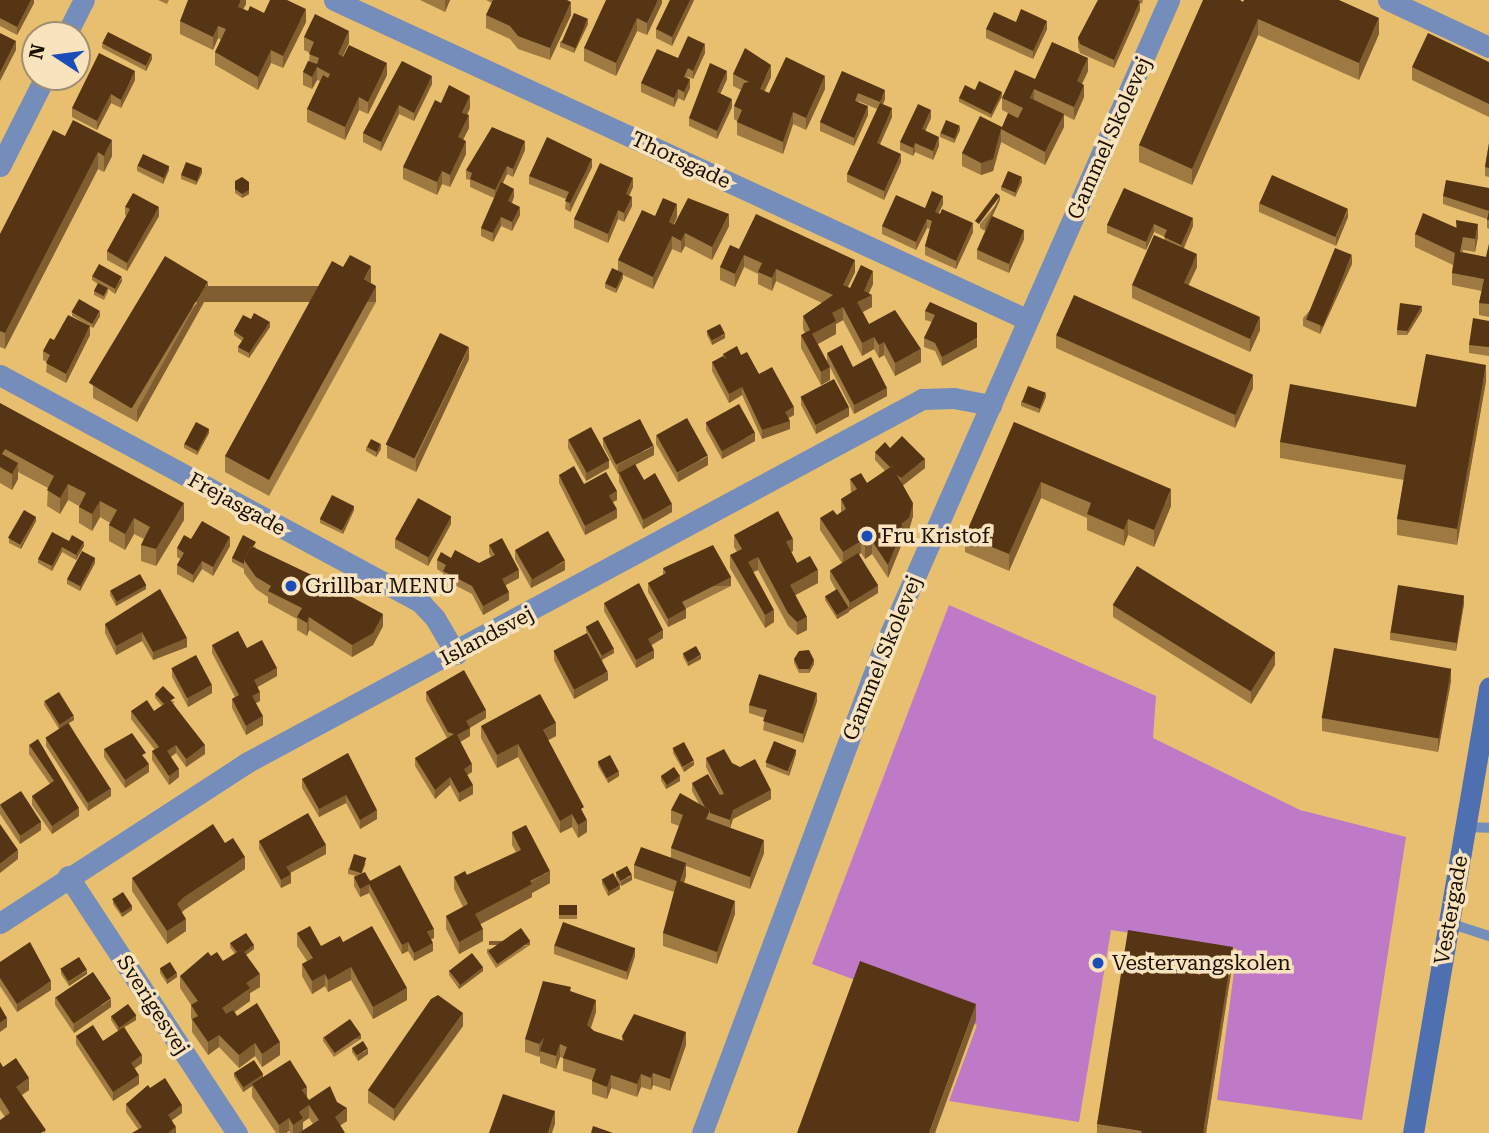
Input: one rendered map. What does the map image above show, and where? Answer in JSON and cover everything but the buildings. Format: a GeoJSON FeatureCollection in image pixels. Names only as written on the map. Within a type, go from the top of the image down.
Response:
{"type":"FeatureCollection","features":[{"type":"Feature","properties":{"kind":"street"},"geometry":{"type":"LineString","coordinates":[[73,21],[84,0]]}},
{"type":"Feature","properties":{"kind":"street","name":"Thorsgade"},"geometry":{"type":"LineString","coordinates":[[334,0],[1028,320]]}},
{"type":"Feature","properties":{"kind":"street","name":"Gammel Skolevej"},"geometry":{"type":"LineString","coordinates":[[702,1133],[881,654],[1170,0]]}},
{"type":"Feature","properties":{"kind":"street"},"geometry":{"type":"LineString","coordinates":[[1388,0],[1489,47]]}},
{"type":"Feature","properties":{"kind":"street"},"geometry":{"type":"LineString","coordinates":[[0,166],[38,91]]}},
{"type":"Feature","properties":{"kind":"street","name":"Frejasgade"},"geometry":{"type":"LineString","coordinates":[[0,375],[421,603],[435,618],[456,654]]}},
{"type":"Feature","properties":{"kind":"street","name":"Islandsvej"},"geometry":{"type":"LineString","coordinates":[[0,923],[68,876],[246,763],[456,654],[922,399],[954,398],[991,405]]}},
{"type":"Feature","properties":{"kind":"street","name":"Vestergade"},"geometry":{"type":"LineString","coordinates":[[1413,1133],[1489,687]]}},
{"type":"Feature","properties":{"kind":"street","name":"Sverigesvej"},"geometry":{"type":"LineString","coordinates":[[68,876],[237,1133]]}},
{"type":"Feature","properties":{"kind":"lane"},"geometry":{"type":"LineString","coordinates":[[1465,827],[1489,828]]}},
{"type":"Feature","properties":{"kind":"lane"},"geometry":{"type":"LineString","coordinates":[[1449,923],[1489,936]]}},
{"type":"Feature","properties":{"kind":"shaded area","name":"Vestervangskolen"},"geometry":{"type":"Polygon","coordinates":[[[949,605],[1156,696],[1153,738],[1300,810],[1406,837],[1362,1120],[1217,1100],[1237,949],[1111,930],[1079,1122],[949,1101],[977,1025],[812,964],[949,605]]]}},
{"type":"Feature","properties":{"kind":"place","name":"Fru Kristof"},"geometry":{"type":"Point","coordinates":[867,536]}},
{"type":"Feature","properties":{"kind":"place","name":"Grillbar MENU"},"geometry":{"type":"Point","coordinates":[291,586]}},
{"type":"Feature","properties":{"kind":"place","name":"Vestervangskolen"},"geometry":{"type":"Point","coordinates":[1098,963]}}]}
